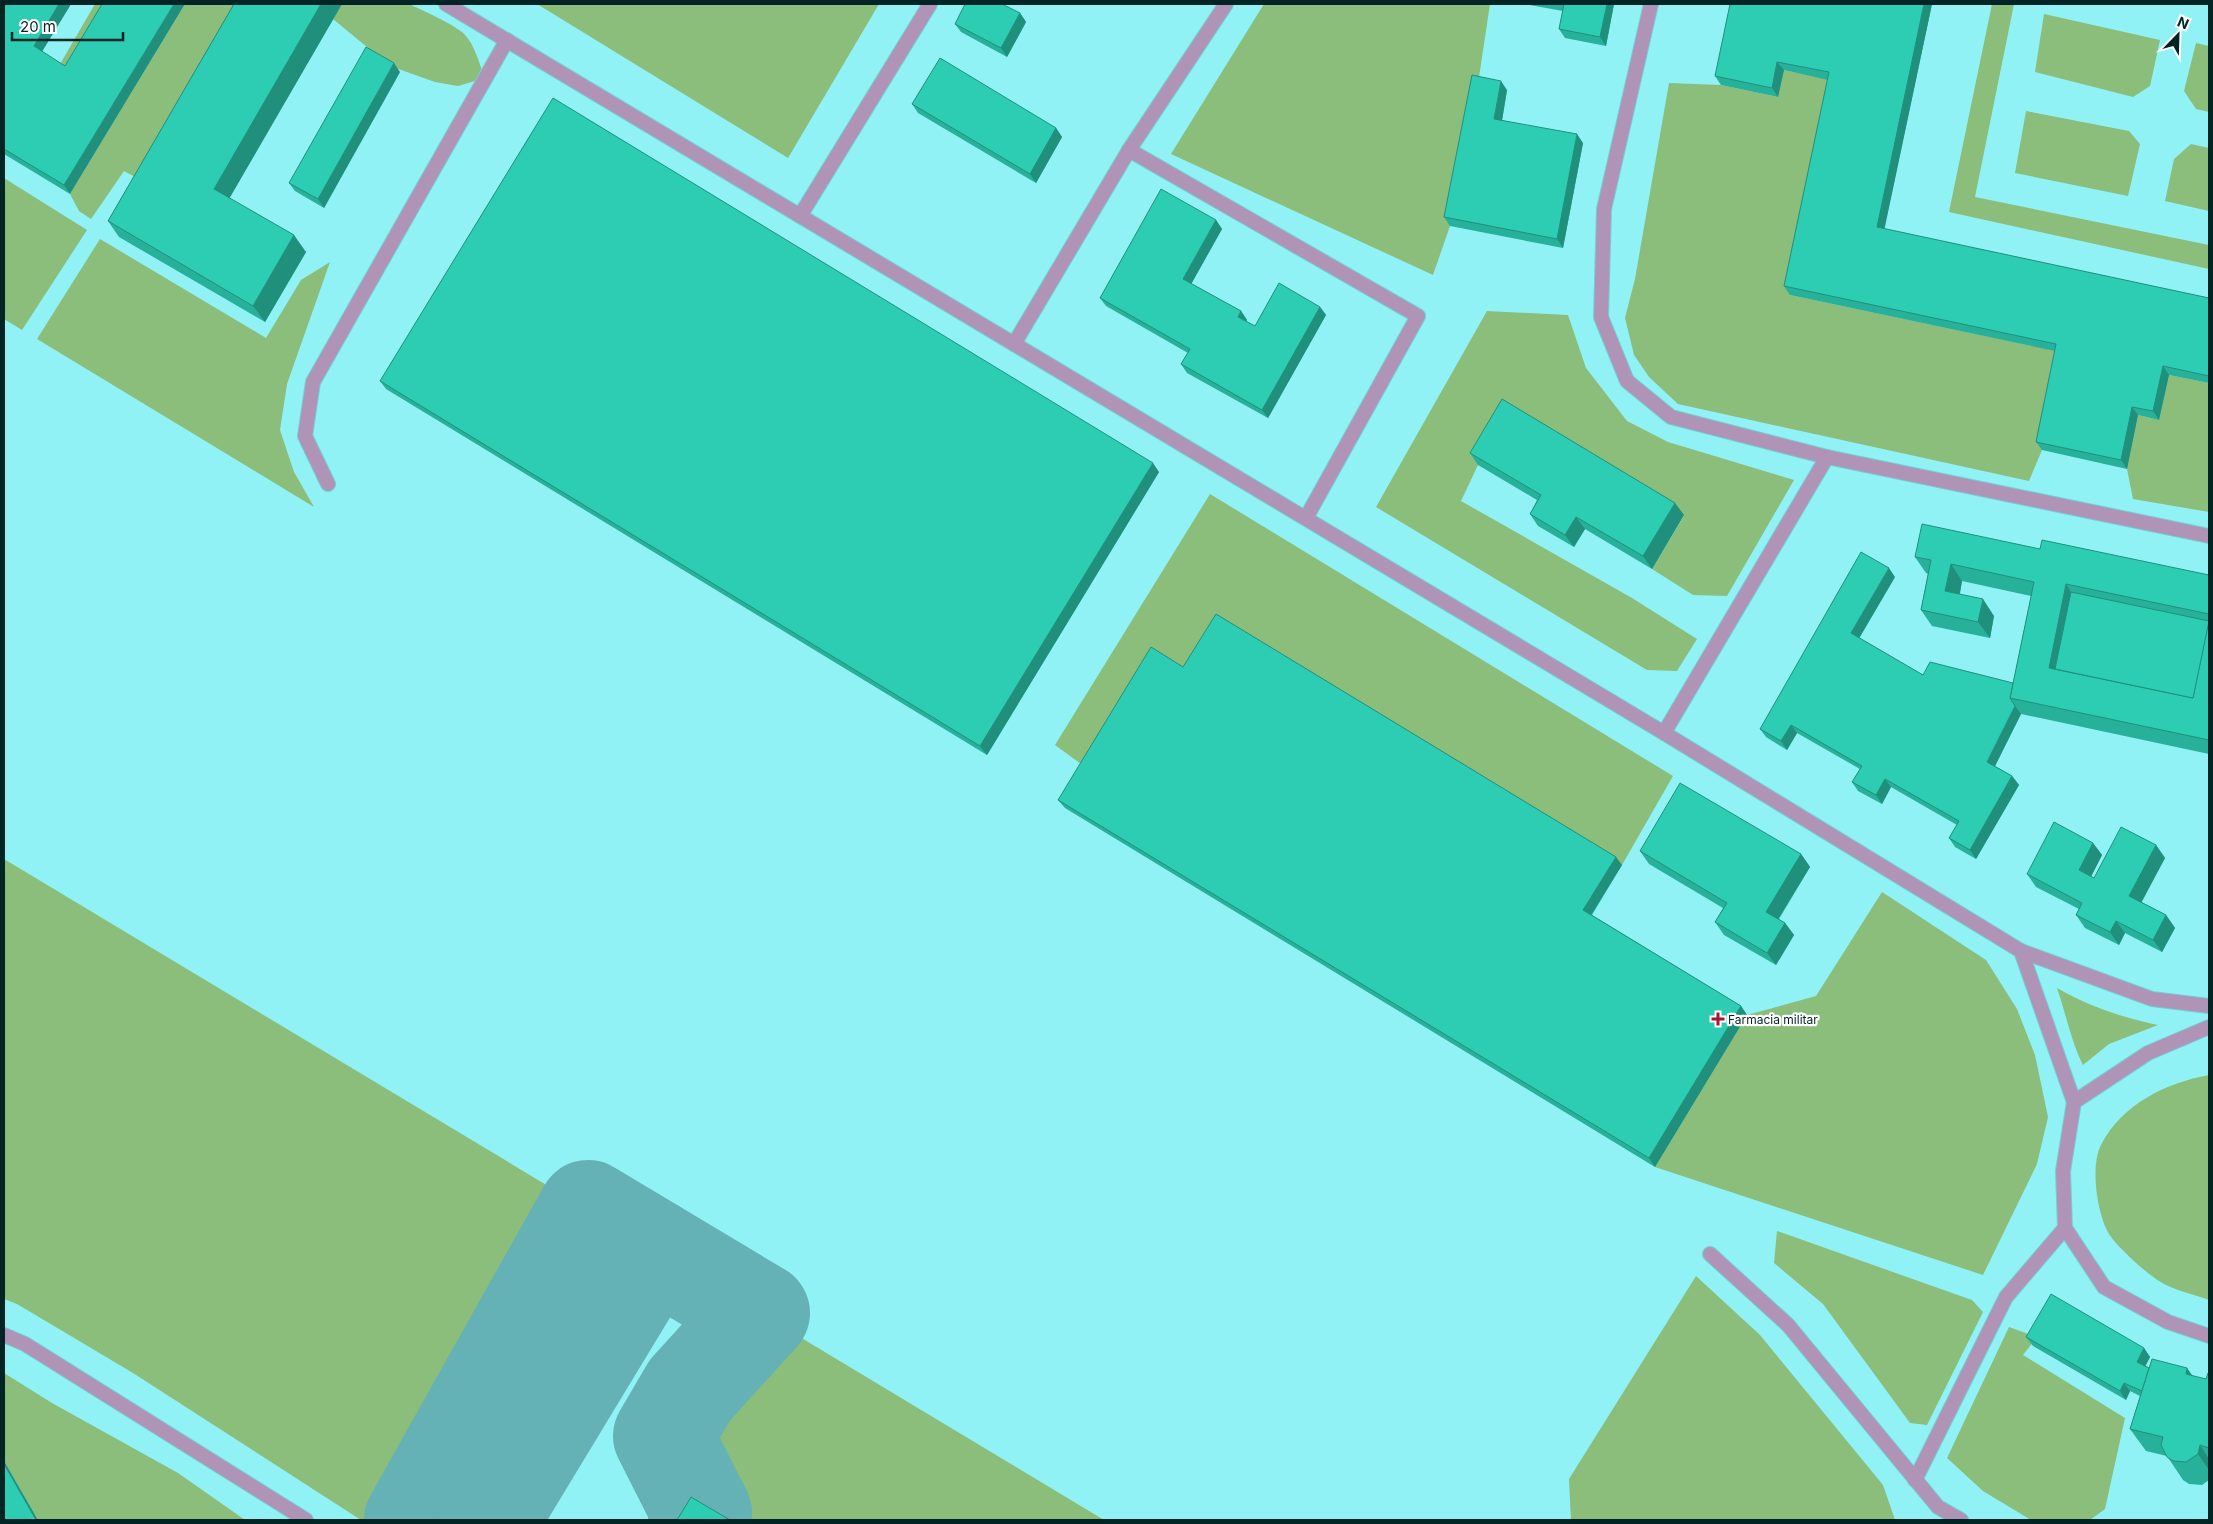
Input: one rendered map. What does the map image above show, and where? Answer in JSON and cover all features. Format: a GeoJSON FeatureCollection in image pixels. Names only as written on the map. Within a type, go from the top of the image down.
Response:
{"type":"FeatureCollection","features":[{"type":"Feature","properties":{"kind":"lane"},"geometry":{"type":"LineString","coordinates":[[446,4],[1664,733],[2021,951],[2152,999],[2209,1006]]}},
{"type":"Feature","properties":{"kind":"lane"},"geometry":{"type":"LineString","coordinates":[[800,216],[930,4]]}},
{"type":"Feature","properties":{"kind":"lane"},"geometry":{"type":"LineString","coordinates":[[1014,344],[1129,150],[1226,4]]}},
{"type":"Feature","properties":{"kind":"lane"},"geometry":{"type":"LineString","coordinates":[[1650,4],[1604,209],[1601,317],[1627,380],[1671,417],[1827,456],[2209,536]]}},
{"type":"Feature","properties":{"kind":"lane"},"geometry":{"type":"LineString","coordinates":[[328,484],[305,436],[313,382],[507,40]]}},
{"type":"Feature","properties":{"kind":"lane"},"geometry":{"type":"LineString","coordinates":[[1129,150],[1418,316],[1306,518]]}},
{"type":"Feature","properties":{"kind":"lane"},"geometry":{"type":"LineString","coordinates":[[1664,733],[1827,456]]}},
{"type":"Feature","properties":{"kind":"lane"},"geometry":{"type":"LineString","coordinates":[[2021,951],[2074,1102],[2063,1171],[2065,1228],[2104,1287],[2168,1322],[2209,1336]]}},
{"type":"Feature","properties":{"kind":"lane"},"geometry":{"type":"LineString","coordinates":[[2074,1102],[2148,1053],[2209,1027]]}},
{"type":"Feature","properties":{"kind":"lane"},"geometry":{"type":"LineString","coordinates":[[1915,1480],[2006,1297],[2065,1228]]}},
{"type":"Feature","properties":{"kind":"lane"},"geometry":{"type":"LineString","coordinates":[[1710,1254],[1788,1325],[1915,1480],[1938,1514],[1961,1520]]}},
{"type":"Feature","properties":{"kind":"lane"},"geometry":{"type":"LineString","coordinates":[[4,1335],[25,1344],[306,1520]]}},
{"type":"Feature","properties":{"kind":"green space"},"geometry":{"type":"Polygon","coordinates":[[[95,4],[114,4],[71,74],[59,66],[95,4]]]}},
{"type":"Feature","properties":{"kind":"green space"},"geometry":{"type":"Polygon","coordinates":[[[185,4],[255,4],[150,185],[124,171],[91,219],[79,211],[70,194],[185,4]]]}},
{"type":"Feature","properties":{"kind":"green space"},"geometry":{"type":"Polygon","coordinates":[[[342,4],[409,4],[443,20],[462,32],[470,41],[485,78],[458,86],[435,82],[390,66],[333,19],[342,4]]]}},
{"type":"Feature","properties":{"kind":"green space"},"geometry":{"type":"Polygon","coordinates":[[[537,4],[879,4],[788,158],[537,4]]]}},
{"type":"Feature","properties":{"kind":"green space"},"geometry":{"type":"Polygon","coordinates":[[[1264,4],[1490,4],[1478,84],[1450,226],[1433,275],[1171,154],[1264,4]]]}},
{"type":"Feature","properties":{"kind":"green space"},"geometry":{"type":"Polygon","coordinates":[[[1992,4],[2014,4],[1975,197],[2209,245],[2209,269],[1949,212],[1992,4]]]}},
{"type":"Feature","properties":{"kind":"green space"},"geometry":{"type":"Polygon","coordinates":[[[2044,14],[2160,40],[2150,86],[2133,97],[2035,72],[2044,14]]]}},
{"type":"Feature","properties":{"kind":"green space"},"geometry":{"type":"Polygon","coordinates":[[[2196,43],[2209,46],[2209,112],[2196,109],[2184,91],[2196,43]]]}},
{"type":"Feature","properties":{"kind":"green space"},"geometry":{"type":"Polygon","coordinates":[[[1784,70],[1835,81],[1790,295],[2062,352],[2042,450],[2029,481],[1678,404],[1649,377],[1634,355],[1625,318],[1635,279],[1669,83],[1721,85],[1778,97],[1784,70]]]}},
{"type":"Feature","properties":{"kind":"green space"},"geometry":{"type":"Polygon","coordinates":[[[2026,111],[2129,131],[2140,144],[2128,196],[2015,173],[2026,111]]]}},
{"type":"Feature","properties":{"kind":"green space"},"geometry":{"type":"Polygon","coordinates":[[[2191,144],[2209,148],[2209,211],[2165,201],[2174,159],[2191,144]]]}},
{"type":"Feature","properties":{"kind":"green space"},"geometry":{"type":"Polygon","coordinates":[[[4,178],[87,230],[22,330],[4,319],[4,178]]]}},
{"type":"Feature","properties":{"kind":"green space"},"geometry":{"type":"Polygon","coordinates":[[[100,239],[266,338],[301,280],[330,262],[287,384],[280,430],[294,472],[314,507],[37,339],[100,239]]]}},
{"type":"Feature","properties":{"kind":"green space"},"geometry":{"type":"Polygon","coordinates":[[[1487,311],[1568,315],[1586,368],[1627,421],[1668,442],[1794,480],[1727,596],[1693,595],[1652,569],[1684,516],[1510,412],[1478,465],[1461,501],[1632,598],[1697,639],[1677,671],[1647,670],[1376,507],[1487,311]]]}},
{"type":"Feature","properties":{"kind":"green space"},"geometry":{"type":"Polygon","coordinates":[[[2169,375],[2209,383],[2209,512],[2133,499],[2127,469],[2138,415],[2159,420],[2169,375]]]}},
{"type":"Feature","properties":{"kind":"green space"},"geometry":{"type":"Polygon","coordinates":[[[1210,494],[1673,776],[1622,865],[1190,676],[1088,769],[1055,745],[1210,494]]]}},
{"type":"Feature","properties":{"kind":"green space"},"geometry":{"type":"Polygon","coordinates":[[[4,859],[588,1210],[414,1520],[361,1520],[133,1373],[17,1304],[4,1299],[4,859]]]}},
{"type":"Feature","properties":{"kind":"green space"},"geometry":{"type":"Polygon","coordinates":[[[1882,892],[1986,960],[2017,1009],[2035,1055],[2048,1117],[2037,1164],[1983,1275],[1655,1167],[1747,1015],[1816,996],[1882,892]]]}},
{"type":"Feature","properties":{"kind":"green space"},"geometry":{"type":"Polygon","coordinates":[[[2057,988],[2106,1011],[2158,1025],[2109,1044],[2083,1065],[2057,988]]]}},
{"type":"Feature","properties":{"kind":"green space"},"geometry":{"type":"Polygon","coordinates":[[[2209,1075],[2209,1300],[2159,1281],[2139,1266],[2119,1246],[2109,1234],[2101,1215],[2096,1190],[2096,1165],[2101,1145],[2110,1131],[2133,1107],[2161,1090],[2209,1075]]]}},
{"type":"Feature","properties":{"kind":"green space"},"geometry":{"type":"Polygon","coordinates":[[[1777,1231],[1972,1300],[1983,1312],[1927,1425],[1910,1423],[1823,1304],[1774,1263],[1777,1231]]]}},
{"type":"Feature","properties":{"kind":"green space"},"geometry":{"type":"Polygon","coordinates":[[[1696,1276],[1760,1335],[1883,1485],[1895,1520],[1571,1520],[1569,1479],[1696,1276]]]}},
{"type":"Feature","properties":{"kind":"green space"},"geometry":{"type":"Polygon","coordinates":[[[760,1313],[1104,1520],[714,1520],[702,1513],[663,1436],[690,1390],[760,1313]]]}},
{"type":"Feature","properties":{"kind":"green space"},"geometry":{"type":"Polygon","coordinates":[[[2009,1327],[2037,1337],[2023,1355],[2125,1418],[2105,1509],[2090,1520],[2031,1520],[1983,1491],[1947,1458],[2009,1327]]]}},
{"type":"Feature","properties":{"kind":"green space"},"geometry":{"type":"Polygon","coordinates":[[[4,1373],[52,1403],[178,1473],[245,1520],[38,1520],[4,1461],[4,1373]]]}},
{"type":"Feature","properties":{"kind":"building"},"geometry":{"type":"Polygon","coordinates":[[[4,4],[59,4],[34,46],[65,66],[102,4],[174,4],[64,185],[4,149],[4,4]]]}},
{"type":"Feature","properties":{"kind":"building"},"geometry":{"type":"Polygon","coordinates":[[[234,4],[321,4],[214,189],[294,235],[253,306],[108,221],[234,4]]]}},
{"type":"Feature","properties":{"kind":"building"},"geometry":{"type":"Polygon","coordinates":[[[965,4],[1002,4],[1020,13],[1001,48],[955,24],[965,4]]]}},
{"type":"Feature","properties":{"kind":"building"},"geometry":{"type":"Polygon","coordinates":[[[1564,4],[1607,4],[1600,37],[1559,29],[1564,4]]]}},
{"type":"Feature","properties":{"kind":"building"},"geometry":{"type":"Polygon","coordinates":[[[1730,4],[1924,4],[1877,227],[2209,298],[2209,376],[2163,366],[2153,411],[2132,407],[2121,460],[2036,442],[2056,344],[1784,286],[1829,72],[1777,62],[1772,88],[1715,76],[1730,4]]]}},
{"type":"Feature","properties":{"kind":"building"},"geometry":{"type":"Polygon","coordinates":[[[366,47],[394,63],[318,199],[289,183],[366,47]]]}},
{"type":"Feature","properties":{"kind":"building"},"geometry":{"type":"Polygon","coordinates":[[[940,58],[1056,128],[1030,174],[912,104],[940,58]]]}},
{"type":"Feature","properties":{"kind":"building"},"geometry":{"type":"Polygon","coordinates":[[[1472,75],[1501,81],[1494,119],[1577,134],[1557,239],[1444,217],[1472,75]]]}},
{"type":"Feature","properties":{"kind":"building"},"geometry":{"type":"Polygon","coordinates":[[[553,98],[1153,463],[980,746],[380,381],[553,98]]]}},
{"type":"Feature","properties":{"kind":"building"},"geometry":{"type":"Polygon","coordinates":[[[1161,189],[1216,220],[1183,279],[1241,311],[1238,317],[1255,326],[1279,283],[1320,307],[1262,410],[1181,364],[1190,349],[1100,298],[1161,189]]]}},
{"type":"Feature","properties":{"kind":"building"},"geometry":{"type":"Polygon","coordinates":[[[1502,399],[1675,503],[1643,556],[1576,517],[1565,535],[1530,514],[1541,495],[1470,453],[1502,399]]]}},
{"type":"Feature","properties":{"kind":"building"},"geometry":{"type":"Polygon","coordinates":[[[1922,524],[2040,549],[2042,540],[2209,575],[2209,614],[2066,584],[2049,668],[2193,698],[2209,618],[2209,740],[2010,698],[2034,582],[1951,564],[1945,591],[1983,599],[1978,622],[1921,610],[1931,560],[1915,557],[1922,524]]]}},
{"type":"Feature","properties":{"kind":"building"},"geometry":{"type":"Polygon","coordinates":[[[1861,552],[1889,568],[1851,633],[1923,675],[1930,662],[2013,683],[2010,698],[2015,706],[1987,762],[2012,776],[1970,850],[1949,838],[1959,821],[1885,779],[1876,795],[1852,782],[1862,766],[1791,725],[1781,741],[1760,729],[1861,552]]]}},
{"type":"Feature","properties":{"kind":"building"},"geometry":{"type":"Polygon","coordinates":[[[2071,592],[2209,621],[2193,698],[2055,669],[2071,592]]]}},
{"type":"Feature","properties":{"kind":"building"},"geometry":{"type":"Polygon","coordinates":[[[1216,614],[1616,857],[1583,910],[1741,1006],[1649,1158],[1058,800],[1151,647],[1183,667],[1216,614]]]}},
{"type":"Feature","properties":{"kind":"building"},"geometry":{"type":"Polygon","coordinates":[[[1680,783],[1801,854],[1766,912],[1785,923],[1767,953],[1715,922],[1727,903],[1640,851],[1680,783]]]}},
{"type":"Feature","properties":{"kind":"building"},"geometry":{"type":"Polygon","coordinates":[[[2054,822],[2093,843],[2079,870],[2094,878],[2121,827],[2156,845],[2129,896],[2166,915],[2153,940],[2116,921],[2110,932],[2076,915],[2082,903],[2027,874],[2054,822]]]}},
{"type":"Feature","properties":{"kind":"building"},"geometry":{"type":"Polygon","coordinates":[[[2051,1294],[2144,1348],[2137,1362],[2149,1368],[2142,1391],[2124,1383],[2120,1391],[2026,1337],[2051,1294]]]}},
{"type":"Feature","properties":{"kind":"building"},"geometry":{"type":"Polygon","coordinates":[[[2152,1359],[2187,1368],[2186,1374],[2206,1379],[2209,1373],[2209,1448],[2200,1445],[2198,1454],[2186,1462],[2173,1461],[2167,1457],[2161,1445],[2163,1437],[2130,1429],[2152,1359]]]}},
{"type":"Feature","properties":{"kind":"building"},"geometry":{"type":"Polygon","coordinates":[[[4,1464],[36,1520],[4,1520],[4,1464]]]}},
{"type":"Feature","properties":{"kind":"building"},"geometry":{"type":"Polygon","coordinates":[[[691,1497],[730,1520],[677,1520],[691,1497]]]}},
{"type":"Feature","properties":{"kind":"taxiway"},"geometry":{"type":"LineString","coordinates":[[414,1520],[588,1210],[760,1313],[690,1390],[663,1436],[702,1513],[698,1520]]}},
{"type":"Feature","properties":{"kind":"taxiway"},"geometry":{"type":"LineString","coordinates":[[489,1520],[653,1249]]}},
{"type":"Feature","properties":{"kind":"place","name":"Farmacia militar"},"geometry":{"type":"Point","coordinates":[1718,1019]}}]}
